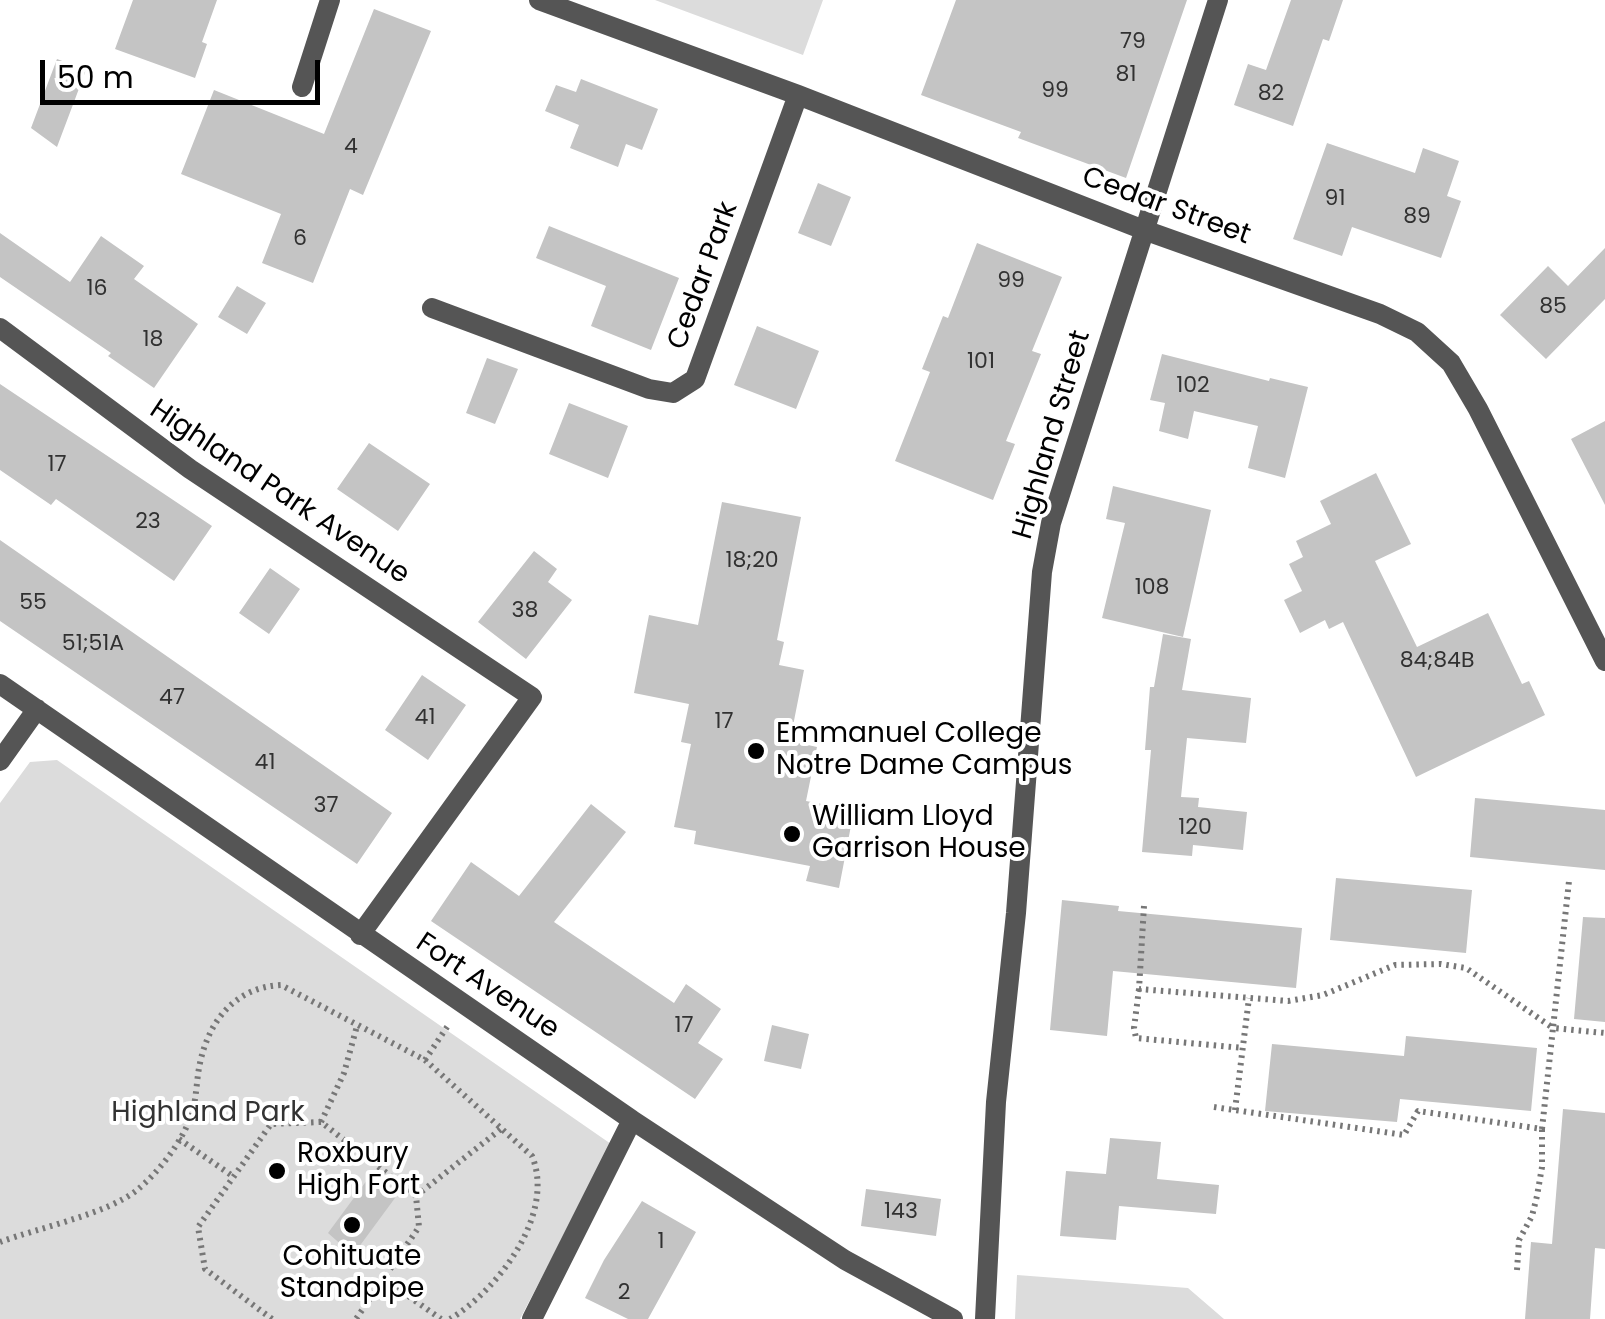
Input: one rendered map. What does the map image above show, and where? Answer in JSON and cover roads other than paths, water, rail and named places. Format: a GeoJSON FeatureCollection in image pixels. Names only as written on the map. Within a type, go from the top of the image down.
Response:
{"type":"FeatureCollection","features":[{"type":"Feature","properties":{"kind":"street"},"geometry":{"type":"LineString","coordinates":[[302,87],[330,0]]}},
{"type":"Feature","properties":{"kind":"street","name":"Cedar Street"},"geometry":{"type":"LineString","coordinates":[[539,0],[798,95],[1144,230],[1380,314],[1417,332],[1451,362],[1478,409],[1605,662]]}},
{"type":"Feature","properties":{"kind":"street","name":"Highland Street"},"geometry":{"type":"LineString","coordinates":[[986,1319],[996,1102],[1016,913],[1042,572],[1051,523],[1218,0]]}},
{"type":"Feature","properties":{"kind":"street","name":"Cedar Park"},"geometry":{"type":"LineString","coordinates":[[432,308],[649,390],[673,392],[696,380],[798,95]]}},
{"type":"Feature","properties":{"kind":"street","name":"Highland Park Avenue"},"geometry":{"type":"LineString","coordinates":[[0,328],[190,469],[532,697],[360,934]]}},
{"type":"Feature","properties":{"kind":"street","name":"Fort Avenue"},"geometry":{"type":"LineString","coordinates":[[0,684],[632,1120],[845,1260],[953,1319]]}},
{"type":"Feature","properties":{"kind":"street"},"geometry":{"type":"LineString","coordinates":[[0,761],[37,709]]}},
{"type":"Feature","properties":{"kind":"street"},"geometry":{"type":"LineString","coordinates":[[532,1319],[632,1120]]}},
{"type":"Feature","properties":{"kind":"place","name":"Emmanuel College Notre Dame Campus"},"geometry":{"type":"Point","coordinates":[756,751]}},
{"type":"Feature","properties":{"kind":"place","name":"William Lloyd Garrison House"},"geometry":{"type":"Point","coordinates":[792,834]}},
{"type":"Feature","properties":{"kind":"place","name":"Roxbury High Fort"},"geometry":{"type":"Point","coordinates":[277,1171]}},
{"type":"Feature","properties":{"kind":"place","name":"Cohituate Standpipe"},"geometry":{"type":"Point","coordinates":[352,1225]}},
{"type":"Feature","properties":{"kind":"park label","name":"Highland Park"},"geometry":{"type":"Point","coordinates":[208,1114]}}]}
